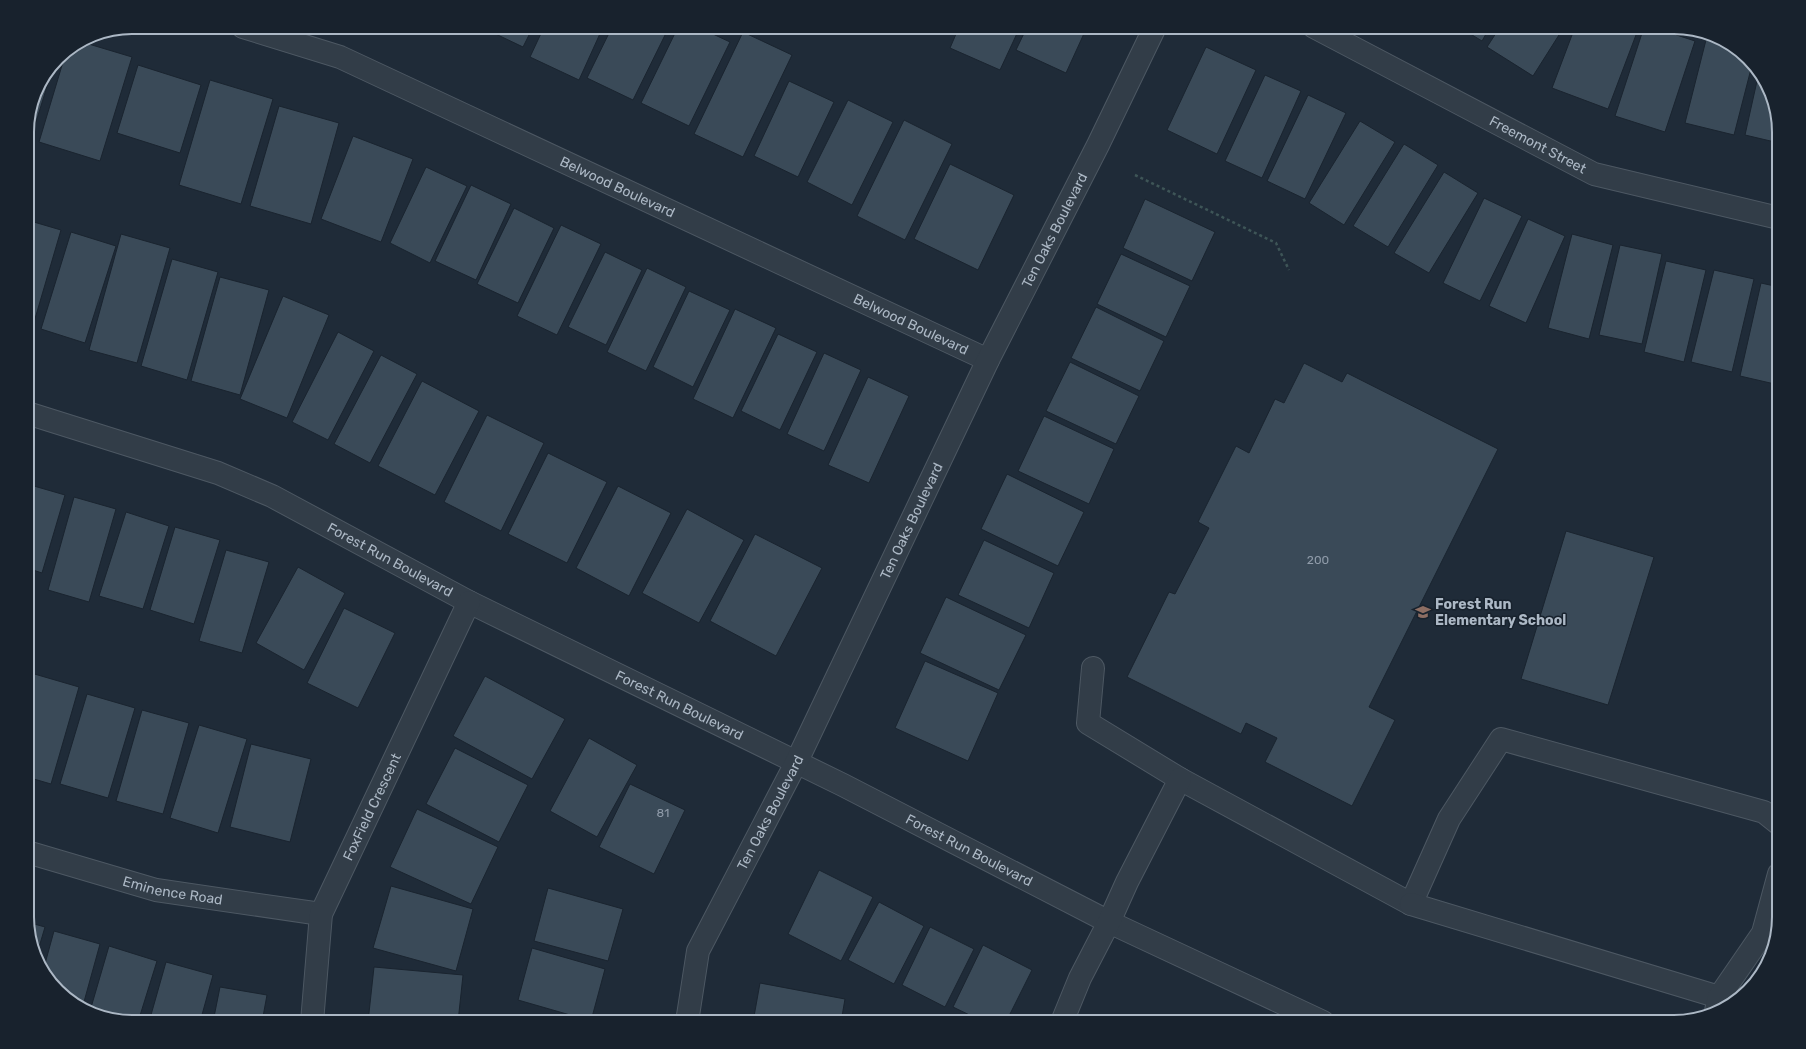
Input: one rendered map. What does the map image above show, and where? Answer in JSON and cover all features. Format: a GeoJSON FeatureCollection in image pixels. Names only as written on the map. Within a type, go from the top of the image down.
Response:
{"type":"FeatureCollection","features":[{"type":"Feature","properties":{"kind":"street","name":"Belwood Boulevard"},"geometry":{"type":"LineString","coordinates":[[266,34],[340,57],[988,360]]}},
{"type":"Feature","properties":{"kind":"street","name":"Ten Oaks Boulevard"},"geometry":{"type":"LineString","coordinates":[[688,1015],[698,951],[796,763],[988,360],[1098,145],[1152,34]]}},
{"type":"Feature","properties":{"kind":"street","name":"Freemont Street"},"geometry":{"type":"LineString","coordinates":[[1327,34],[1594,174],[1772,216]]}},
{"type":"Feature","properties":{"kind":"street","name":"Forest Run Boulevard"},"geometry":{"type":"LineString","coordinates":[[34,415],[225,476],[272,496],[469,602],[796,763],[1109,922],[1308,1015]]}},
{"type":"Feature","properties":{"kind":"street","name":"FoxField Crescent"},"geometry":{"type":"LineString","coordinates":[[313,1015],[321,914],[469,602]]}},
{"type":"Feature","properties":{"kind":"street"},"geometry":{"type":"LineString","coordinates":[[1093,668],[1088,723],[1180,779],[1412,904],[1717,1004],[1763,933],[1772,900]]}},
{"type":"Feature","properties":{"kind":"street"},"geometry":{"type":"LineString","coordinates":[[1412,904],[1449,819],[1501,739],[1764,812],[1772,818]]}},
{"type":"Feature","properties":{"kind":"street"},"geometry":{"type":"LineString","coordinates":[[1065,1015],[1080,978],[1180,779]]}},
{"type":"Feature","properties":{"kind":"street","name":"Eminence Road"},"geometry":{"type":"LineString","coordinates":[[34,854],[156,890],[321,914]]}},
{"type":"Feature","properties":{"kind":"path"},"geometry":{"type":"LineString","coordinates":[[1134,174],[1276,243],[1289,270]]}},
{"type":"Feature","properties":{"kind":"building"},"geometry":{"type":"Polygon","coordinates":[[[496,34],[530,34],[523,47],[496,34]]]}},
{"type":"Feature","properties":{"kind":"building"},"geometry":{"type":"Polygon","coordinates":[[[541,34],[600,34],[579,80],[530,57],[541,34]]]}},
{"type":"Feature","properties":{"kind":"building"},"geometry":{"type":"Polygon","coordinates":[[[609,34],[666,34],[633,100],[587,78],[609,34]]]}},
{"type":"Feature","properties":{"kind":"building"},"geometry":{"type":"Polygon","coordinates":[[[675,34],[713,34],[730,42],[689,126],[641,103],[675,34]]]}},
{"type":"Feature","properties":{"kind":"building"},"geometry":{"type":"Polygon","coordinates":[[[742,34],[747,34],[792,55],[743,157],[694,134],[742,34]]]}},
{"type":"Feature","properties":{"kind":"building"},"geometry":{"type":"Polygon","coordinates":[[[956,34],[1017,34],[1000,70],[950,48],[956,34]]]}},
{"type":"Feature","properties":{"kind":"building"},"geometry":{"type":"Polygon","coordinates":[[[1024,34],[1084,34],[1066,73],[1016,50],[1024,34]]]}},
{"type":"Feature","properties":{"kind":"building"},"geometry":{"type":"Polygon","coordinates":[[[1470,34],[1486,34],[1482,41],[1470,34]]]}},
{"type":"Feature","properties":{"kind":"building"},"geometry":{"type":"Polygon","coordinates":[[[1495,34],[1560,34],[1533,76],[1487,47],[1495,34]]]}},
{"type":"Feature","properties":{"kind":"building"},"geometry":{"type":"Polygon","coordinates":[[[1572,34],[1636,34],[1608,109],[1552,88],[1572,34]]]}},
{"type":"Feature","properties":{"kind":"building"},"geometry":{"type":"Polygon","coordinates":[[[1642,34],[1674,34],[1695,41],[1665,132],[1615,116],[1642,34]]]}},
{"type":"Feature","properties":{"kind":"building"},"geometry":{"type":"Polygon","coordinates":[[[1706,39],[1734,54],[1750,71],[1734,135],[1685,123],[1706,39]]]}},
{"type":"Feature","properties":{"kind":"building"},"geometry":{"type":"Polygon","coordinates":[[[89,44],[132,57],[100,161],[39,142],[63,62],[67,58],[89,44]]]}},
{"type":"Feature","properties":{"kind":"building"},"geometry":{"type":"Polygon","coordinates":[[[1206,47],[1256,70],[1217,154],[1167,130],[1206,47]]]}},
{"type":"Feature","properties":{"kind":"building"},"geometry":{"type":"Polygon","coordinates":[[[138,65],[201,85],[180,153],[117,133],[138,65]]]}},
{"type":"Feature","properties":{"kind":"building"},"geometry":{"type":"Polygon","coordinates":[[[1265,75],[1301,91],[1262,178],[1225,161],[1265,75]]]}},
{"type":"Feature","properties":{"kind":"building"},"geometry":{"type":"Polygon","coordinates":[[[49,80],[36,122],[35,122],[37,107],[41,95],[49,80]]]}},
{"type":"Feature","properties":{"kind":"building"},"geometry":{"type":"Polygon","coordinates":[[[210,80],[273,99],[241,204],[179,185],[210,80]]]}},
{"type":"Feature","properties":{"kind":"building"},"geometry":{"type":"Polygon","coordinates":[[[789,81],[834,102],[798,177],[754,156],[789,81]]]}},
{"type":"Feature","properties":{"kind":"building"},"geometry":{"type":"Polygon","coordinates":[[[1757,81],[1767,101],[1770,113],[1772,141],[1745,135],[1757,81]]]}},
{"type":"Feature","properties":{"kind":"building"},"geometry":{"type":"Polygon","coordinates":[[[1308,95],[1346,113],[1305,199],[1267,181],[1308,95]]]}},
{"type":"Feature","properties":{"kind":"building"},"geometry":{"type":"Polygon","coordinates":[[[848,100],[893,122],[852,205],[807,182],[848,100]]]}},
{"type":"Feature","properties":{"kind":"building"},"geometry":{"type":"Polygon","coordinates":[[[279,106],[339,123],[311,224],[250,206],[279,106]]]}},
{"type":"Feature","properties":{"kind":"building"},"geometry":{"type":"Polygon","coordinates":[[[904,120],[952,144],[905,240],[857,216],[904,120]]]}},
{"type":"Feature","properties":{"kind":"building"},"geometry":{"type":"Polygon","coordinates":[[[1360,121],[1395,142],[1344,225],[1309,203],[1360,121]]]}},
{"type":"Feature","properties":{"kind":"building"},"geometry":{"type":"Polygon","coordinates":[[[353,136],[413,159],[381,242],[321,219],[353,136]]]}},
{"type":"Feature","properties":{"kind":"building"},"geometry":{"type":"Polygon","coordinates":[[[1404,144],[1438,165],[1388,247],[1353,226],[1404,144]]]}},
{"type":"Feature","properties":{"kind":"building"},"geometry":{"type":"Polygon","coordinates":[[[950,164],[1014,195],[978,270],[914,239],[950,164]]]}},
{"type":"Feature","properties":{"kind":"building"},"geometry":{"type":"Polygon","coordinates":[[[426,167],[467,186],[430,263],[390,243],[426,167]]]}},
{"type":"Feature","properties":{"kind":"building"},"geometry":{"type":"Polygon","coordinates":[[[1444,172],[1478,193],[1429,273],[1394,253],[1444,172]]]}},
{"type":"Feature","properties":{"kind":"building"},"geometry":{"type":"Polygon","coordinates":[[[471,185],[511,204],[476,280],[435,261],[471,185]]]}},
{"type":"Feature","properties":{"kind":"building"},"geometry":{"type":"Polygon","coordinates":[[[1484,198],[1522,216],[1480,301],[1443,283],[1484,198]]]}},
{"type":"Feature","properties":{"kind":"building"},"geometry":{"type":"Polygon","coordinates":[[[1145,199],[1215,232],[1192,281],[1123,248],[1145,199]]]}},
{"type":"Feature","properties":{"kind":"building"},"geometry":{"type":"Polygon","coordinates":[[[514,208],[554,228],[518,303],[477,284],[514,208]]]}},
{"type":"Feature","properties":{"kind":"building"},"geometry":{"type":"Polygon","coordinates":[[[1528,219],[1565,236],[1526,323],[1489,306],[1528,219]]]}},
{"type":"Feature","properties":{"kind":"building"},"geometry":{"type":"Polygon","coordinates":[[[34,222],[61,230],[34,322],[34,222]]]}},
{"type":"Feature","properties":{"kind":"building"},"geometry":{"type":"Polygon","coordinates":[[[561,225],[601,244],[557,335],[517,316],[561,225]]]}},
{"type":"Feature","properties":{"kind":"building"},"geometry":{"type":"Polygon","coordinates":[[[71,232],[116,246],[85,343],[41,329],[71,232]]]}},
{"type":"Feature","properties":{"kind":"building"},"geometry":{"type":"Polygon","coordinates":[[[121,234],[170,248],[137,363],[89,350],[121,234]]]}},
{"type":"Feature","properties":{"kind":"building"},"geometry":{"type":"Polygon","coordinates":[[[1572,234],[1613,245],[1589,339],[1548,328],[1572,234]]]}},
{"type":"Feature","properties":{"kind":"building"},"geometry":{"type":"Polygon","coordinates":[[[1620,245],[1662,254],[1642,344],[1599,335],[1620,245]]]}},
{"type":"Feature","properties":{"kind":"building"},"geometry":{"type":"Polygon","coordinates":[[[605,252],[642,270],[606,345],[568,327],[605,252]]]}},
{"type":"Feature","properties":{"kind":"building"},"geometry":{"type":"Polygon","coordinates":[[[1121,254],[1190,286],[1166,337],[1097,304],[1121,254]]]}},
{"type":"Feature","properties":{"kind":"building"},"geometry":{"type":"Polygon","coordinates":[[[172,259],[218,272],[187,380],[141,366],[172,259]]]}},
{"type":"Feature","properties":{"kind":"building"},"geometry":{"type":"Polygon","coordinates":[[[1666,261],[1706,270],[1684,362],[1644,352],[1666,261]]]}},
{"type":"Feature","properties":{"kind":"building"},"geometry":{"type":"Polygon","coordinates":[[[647,268],[686,287],[646,371],[607,352],[647,268]]]}},
{"type":"Feature","properties":{"kind":"building"},"geometry":{"type":"Polygon","coordinates":[[[1714,270],[1754,279],[1732,372],[1691,362],[1714,270]]]}},
{"type":"Feature","properties":{"kind":"building"},"geometry":{"type":"Polygon","coordinates":[[[220,277],[269,290],[240,395],[191,381],[220,277]]]}},
{"type":"Feature","properties":{"kind":"building"},"geometry":{"type":"Polygon","coordinates":[[[1761,283],[1772,285],[1772,383],[1740,376],[1761,283]]]}},
{"type":"Feature","properties":{"kind":"building"},"geometry":{"type":"Polygon","coordinates":[[[689,291],[730,310],[693,387],[653,367],[689,291]]]}},
{"type":"Feature","properties":{"kind":"building"},"geometry":{"type":"Polygon","coordinates":[[[283,296],[329,315],[287,418],[240,399],[283,296]]]}},
{"type":"Feature","properties":{"kind":"building"},"geometry":{"type":"Polygon","coordinates":[[[1096,307],[1164,341],[1140,391],[1071,358],[1096,307]]]}},
{"type":"Feature","properties":{"kind":"building"},"geometry":{"type":"Polygon","coordinates":[[[735,309],[776,328],[733,418],[693,399],[735,309]]]}},
{"type":"Feature","properties":{"kind":"building"},"geometry":{"type":"Polygon","coordinates":[[[338,332],[374,351],[328,440],[292,422],[338,332]]]}},
{"type":"Feature","properties":{"kind":"building"},"geometry":{"type":"Polygon","coordinates":[[[778,334],[817,352],[780,430],[741,411],[778,334]]]}},
{"type":"Feature","properties":{"kind":"building"},"geometry":{"type":"Polygon","coordinates":[[[824,353],[861,370],[824,451],[787,434],[824,353]]]}},
{"type":"Feature","properties":{"kind":"building"},"geometry":{"type":"Polygon","coordinates":[[[381,355],[417,374],[370,463],[334,444],[381,355]]]}},
{"type":"Feature","properties":{"kind":"building"},"geometry":{"type":"Polygon","coordinates":[[[1070,362],[1139,396],[1116,444],[1046,411],[1070,362]]]}},
{"type":"Feature","properties":{"kind":"building"},"geometry":{"type":"Polygon","coordinates":[[[1304,363],[1342,382],[1347,373],[1498,449],[1369,707],[1395,720],[1352,806],[1265,762],[1277,738],[1246,723],[1241,734],[1127,677],[1169,592],[1175,594],[1209,528],[1198,522],[1236,446],[1249,453],[1275,399],[1284,403],[1304,363]]]}},
{"type":"Feature","properties":{"kind":"building"},"geometry":{"type":"Polygon","coordinates":[[[868,377],[909,396],[869,483],[828,465],[868,377]]]}},
{"type":"Feature","properties":{"kind":"building"},"geometry":{"type":"Polygon","coordinates":[[[422,381],[479,411],[435,495],[378,466],[422,381]]]}},
{"type":"Feature","properties":{"kind":"building"},"geometry":{"type":"Polygon","coordinates":[[[487,415],[544,443],[501,531],[444,502],[487,415]]]}},
{"type":"Feature","properties":{"kind":"building"},"geometry":{"type":"Polygon","coordinates":[[[1044,416],[1114,449],[1089,504],[1018,471],[1044,416]]]}},
{"type":"Feature","properties":{"kind":"building"},"geometry":{"type":"Polygon","coordinates":[[[548,453],[607,482],[567,563],[508,534],[548,453]]]}},
{"type":"Feature","properties":{"kind":"building"},"geometry":{"type":"Polygon","coordinates":[[[1007,474],[1084,512],[1058,566],[981,529],[1007,474]]]}},
{"type":"Feature","properties":{"kind":"building"},"geometry":{"type":"Polygon","coordinates":[[[34,486],[65,495],[42,573],[34,570],[34,486]]]}},
{"type":"Feature","properties":{"kind":"building"},"geometry":{"type":"Polygon","coordinates":[[[618,486],[671,513],[629,596],[576,568],[618,486]]]}},
{"type":"Feature","properties":{"kind":"building"},"geometry":{"type":"Polygon","coordinates":[[[74,497],[116,509],[89,602],[48,590],[74,497]]]}},
{"type":"Feature","properties":{"kind":"building"},"geometry":{"type":"Polygon","coordinates":[[[687,509],[744,540],[699,623],[642,593],[687,509]]]}},
{"type":"Feature","properties":{"kind":"building"},"geometry":{"type":"Polygon","coordinates":[[[126,512],[169,526],[143,609],[99,596],[126,512]]]}},
{"type":"Feature","properties":{"kind":"building"},"geometry":{"type":"Polygon","coordinates":[[[175,527],[220,540],[194,624],[150,610],[175,527]]]}},
{"type":"Feature","properties":{"kind":"building"},"geometry":{"type":"Polygon","coordinates":[[[1566,531],[1654,557],[1608,705],[1521,679],[1566,531]]]}},
{"type":"Feature","properties":{"kind":"building"},"geometry":{"type":"Polygon","coordinates":[[[755,534],[822,568],[776,656],[710,621],[755,534]]]}},
{"type":"Feature","properties":{"kind":"building"},"geometry":{"type":"Polygon","coordinates":[[[984,540],[1054,573],[1029,628],[958,595],[984,540]]]}},
{"type":"Feature","properties":{"kind":"building"},"geometry":{"type":"Polygon","coordinates":[[[226,550],[269,562],[242,653],[199,641],[226,550]]]}},
{"type":"Feature","properties":{"kind":"building"},"geometry":{"type":"Polygon","coordinates":[[[298,567],[345,593],[304,670],[256,643],[298,567]]]}},
{"type":"Feature","properties":{"kind":"building"},"geometry":{"type":"Polygon","coordinates":[[[946,597],[1026,635],[999,690],[920,653],[946,597]]]}},
{"type":"Feature","properties":{"kind":"building"},"geometry":{"type":"Polygon","coordinates":[[[344,608],[395,633],[358,708],[307,683],[344,608]]]}},
{"type":"Feature","properties":{"kind":"building"},"geometry":{"type":"Polygon","coordinates":[[[925,661],[998,693],[968,761],[895,728],[925,661]]]}},
{"type":"Feature","properties":{"kind":"building"},"geometry":{"type":"Polygon","coordinates":[[[34,674],[79,687],[51,784],[34,779],[34,674]]]}},
{"type":"Feature","properties":{"kind":"building"},"geometry":{"type":"Polygon","coordinates":[[[485,676],[565,719],[532,779],[453,736],[485,676]]]}},
{"type":"Feature","properties":{"kind":"building"},"geometry":{"type":"Polygon","coordinates":[[[87,694],[135,708],[108,798],[60,784],[87,694]]]}},
{"type":"Feature","properties":{"kind":"building"},"geometry":{"type":"Polygon","coordinates":[[[142,710],[189,723],[163,814],[116,801],[142,710]]]}},
{"type":"Feature","properties":{"kind":"building"},"geometry":{"type":"Polygon","coordinates":[[[199,725],[247,739],[218,833],[170,818],[199,725]]]}},
{"type":"Feature","properties":{"kind":"building"},"geometry":{"type":"Polygon","coordinates":[[[589,738],[637,765],[597,837],[550,811],[589,738]]]}},
{"type":"Feature","properties":{"kind":"building"},"geometry":{"type":"Polygon","coordinates":[[[251,744],[311,759],[290,842],[230,827],[251,744]]]}},
{"type":"Feature","properties":{"kind":"building"},"geometry":{"type":"Polygon","coordinates":[[[455,748],[528,785],[499,842],[426,804],[455,748]]]}},
{"type":"Feature","properties":{"kind":"building"},"geometry":{"type":"Polygon","coordinates":[[[630,784],[685,810],[654,874],[599,847],[630,784]]]}},
{"type":"Feature","properties":{"kind":"building"},"geometry":{"type":"Polygon","coordinates":[[[417,809],[498,847],[471,904],[390,867],[417,809]]]}},
{"type":"Feature","properties":{"kind":"building"},"geometry":{"type":"Polygon","coordinates":[[[819,870],[873,897],[841,961],[788,934],[819,870]]]}},
{"type":"Feature","properties":{"kind":"building"},"geometry":{"type":"Polygon","coordinates":[[[391,886],[473,909],[456,971],[373,948],[391,886]]]}},
{"type":"Feature","properties":{"kind":"building"},"geometry":{"type":"Polygon","coordinates":[[[548,888],[623,909],[608,961],[534,941],[548,888]]]}},
{"type":"Feature","properties":{"kind":"building"},"geometry":{"type":"Polygon","coordinates":[[[879,902],[924,926],[894,984],[848,960],[879,902]]]}},
{"type":"Feature","properties":{"kind":"building"},"geometry":{"type":"Polygon","coordinates":[[[34,924],[45,927],[39,948],[34,924]]]}},
{"type":"Feature","properties":{"kind":"building"},"geometry":{"type":"Polygon","coordinates":[[[930,927],[974,949],[945,1007],[902,985],[930,927]]]}},
{"type":"Feature","properties":{"kind":"building"},"geometry":{"type":"Polygon","coordinates":[[[54,931],[100,944],[84,1002],[72,995],[58,982],[45,962],[54,931]]]}},
{"type":"Feature","properties":{"kind":"building"},"geometry":{"type":"Polygon","coordinates":[[[983,945],[1032,970],[1010,1015],[970,1015],[953,1007],[983,945]]]}},
{"type":"Feature","properties":{"kind":"building"},"geometry":{"type":"Polygon","coordinates":[[[109,946],[157,961],[140,1015],[107,1012],[91,1006],[109,946]]]}},
{"type":"Feature","properties":{"kind":"building"},"geometry":{"type":"Polygon","coordinates":[[[532,948],[605,969],[593,1015],[570,1015],[518,1000],[532,948]]]}},
{"type":"Feature","properties":{"kind":"building"},"geometry":{"type":"Polygon","coordinates":[[[166,962],[213,975],[202,1015],[151,1015],[166,962]]]}},
{"type":"Feature","properties":{"kind":"building"},"geometry":{"type":"Polygon","coordinates":[[[374,967],[463,975],[459,1015],[369,1015],[374,967]]]}},
{"type":"Feature","properties":{"kind":"building"},"geometry":{"type":"Polygon","coordinates":[[[760,983],[845,999],[842,1015],[754,1015],[760,983]]]}},
{"type":"Feature","properties":{"kind":"building"},"geometry":{"type":"Polygon","coordinates":[[[220,987],[267,995],[263,1015],[214,1015],[220,987]]]}},
{"type":"Feature","properties":{"kind":"place","name":"Forest Run Elementary School"},"geometry":{"type":"Point","coordinates":[1423,612]}}]}
